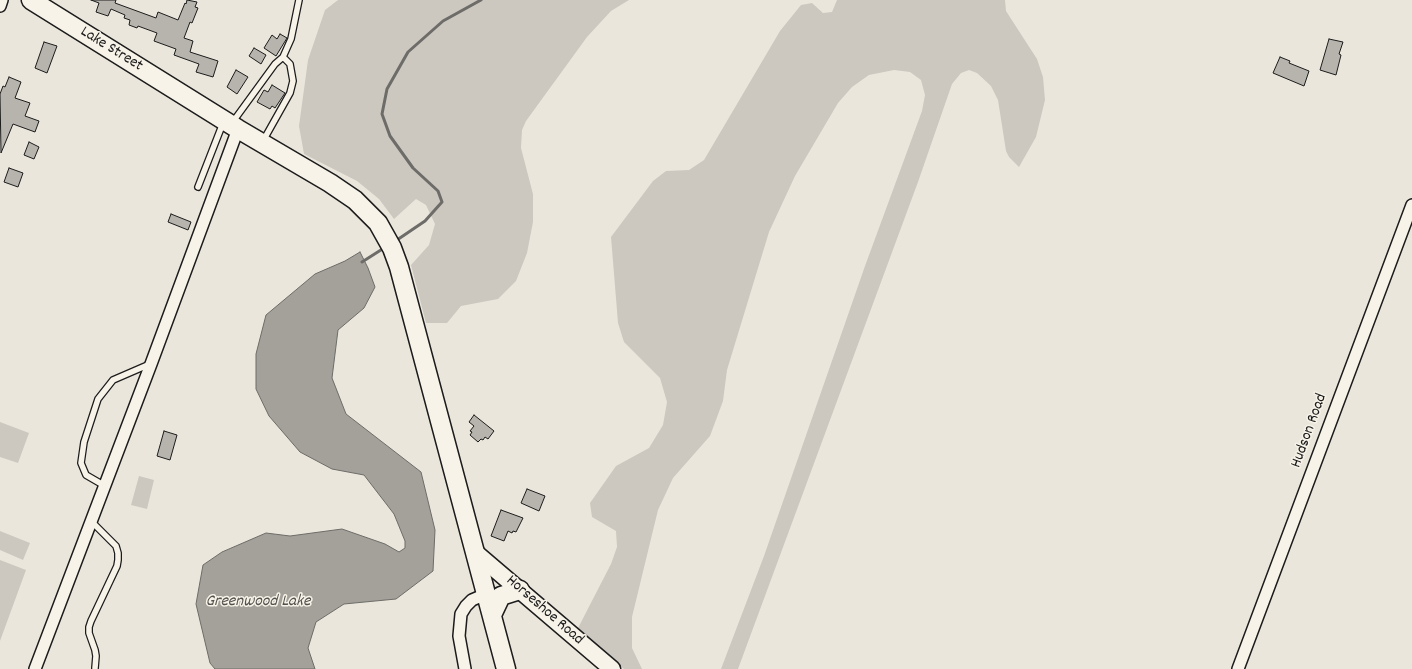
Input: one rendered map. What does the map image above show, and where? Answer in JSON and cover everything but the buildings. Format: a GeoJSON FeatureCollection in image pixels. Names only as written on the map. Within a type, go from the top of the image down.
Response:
{"type":"FeatureCollection","features":[{"type":"Feature","properties":{"kind":"main road","name":"Lake Street"},"geometry":{"type":"LineString","coordinates":[[31,0],[231,125],[355,200],[378,223],[392,248],[399,267],[506,669]]}},
{"type":"Feature","properties":{"kind":"main road"},"geometry":{"type":"LineString","coordinates":[[492,615],[501,596],[520,590]]}},
{"type":"Feature","properties":{"kind":"street"},"geometry":{"type":"LineString","coordinates":[[0,6],[2,0]]}},
{"type":"Feature","properties":{"kind":"street"},"geometry":{"type":"LineString","coordinates":[[35,669],[151,364],[231,125]]}},
{"type":"Feature","properties":{"kind":"street","name":"Hudson Road"},"geometry":{"type":"LineString","coordinates":[[1238,669],[1412,204]]}},
{"type":"Feature","properties":{"kind":"street","name":"Horseshoe Road"},"geometry":{"type":"LineString","coordinates":[[476,553],[612,669]]}},
{"type":"Feature","properties":{"kind":"street"},"geometry":{"type":"LineString","coordinates":[[465,669],[460,636],[461,614],[472,600],[486,594]]}},
{"type":"Feature","properties":{"kind":"lane"},"geometry":{"type":"LineString","coordinates":[[198,187],[231,125],[276,64],[284,57],[291,40],[299,0]]}},
{"type":"Feature","properties":{"kind":"lane"},"geometry":{"type":"LineString","coordinates":[[262,143],[290,93],[293,81],[290,64],[284,57]]}},
{"type":"Feature","properties":{"kind":"lane"},"geometry":{"type":"LineString","coordinates":[[105,486],[86,476],[81,463],[84,442],[98,399],[113,380],[151,364]]}},
{"type":"Feature","properties":{"kind":"lane"},"geometry":{"type":"LineString","coordinates":[[91,522],[116,546],[118,553],[117,566],[90,621],[88,633],[95,650],[95,668]]}},
{"type":"Feature","properties":{"kind":"shaded area"},"geometry":{"type":"Polygon","coordinates":[[[338,0],[629,0],[611,11],[587,37],[526,121],[522,130],[521,148],[533,194],[533,222],[527,253],[516,281],[498,299],[461,306],[447,323],[426,323],[411,265],[429,245],[435,224],[426,205],[416,199],[394,219],[379,199],[357,181],[304,154],[299,126],[308,60],[325,10],[338,0]]]}},
{"type":"Feature","properties":{"kind":"shaded area"},"geometry":{"type":"Polygon","coordinates":[[[837,0],[1005,0],[1006,11],[1037,59],[1043,77],[1045,100],[1036,137],[1019,167],[1009,157],[1006,151],[998,100],[991,86],[977,73],[969,70],[961,73],[952,84],[918,182],[738,669],[721,669],[764,556],[865,266],[922,111],[925,95],[921,80],[910,72],[894,70],[869,75],[852,87],[838,103],[795,176],[769,232],[727,370],[723,401],[710,436],[673,478],[658,510],[632,617],[632,648],[642,669],[624,669],[577,630],[611,564],[617,547],[616,531],[592,517],[590,503],[616,466],[649,448],[663,425],[667,402],[660,378],[624,342],[618,323],[611,237],[653,181],[666,171],[689,170],[704,160],[780,31],[801,5],[812,3],[823,13],[832,12],[837,0]]]}},
{"type":"Feature","properties":{"kind":"shaded area"},"geometry":{"type":"Polygon","coordinates":[[[0,422],[29,433],[18,463],[0,457],[0,422]]]}},
{"type":"Feature","properties":{"kind":"shaded area"},"geometry":{"type":"Polygon","coordinates":[[[139,476],[154,480],[147,509],[131,505],[139,476]]]}},
{"type":"Feature","properties":{"kind":"shaded area"},"geometry":{"type":"Polygon","coordinates":[[[0,531],[30,543],[23,560],[0,550],[0,531]]]}},
{"type":"Feature","properties":{"kind":"shaded area"},"geometry":{"type":"Polygon","coordinates":[[[0,560],[26,570],[0,641],[0,560]]]}},
{"type":"Feature","properties":{"kind":"water","name":"Greenwood Lake"},"geometry":{"type":"Polygon","coordinates":[[[360,252],[375,287],[364,308],[338,330],[332,378],[346,414],[421,472],[435,530],[433,571],[396,599],[344,604],[316,622],[308,648],[315,669],[215,669],[210,663],[196,604],[203,565],[222,552],[266,533],[290,536],[342,529],[385,544],[399,552],[405,548],[405,541],[394,514],[364,475],[332,469],[300,452],[269,416],[256,389],[256,354],[266,315],[315,274],[345,261],[360,252]]]}},
{"type":"Feature","properties":{"kind":"waterway"},"geometry":{"type":"LineString","coordinates":[[394,242],[425,221],[442,202],[438,191],[413,168],[390,136],[382,114],[387,89],[408,52],[443,21],[481,0]]}},
{"type":"Feature","properties":{"kind":"waterway"},"geometry":{"type":"LineString","coordinates":[[362,262],[384,248]]}}]}
